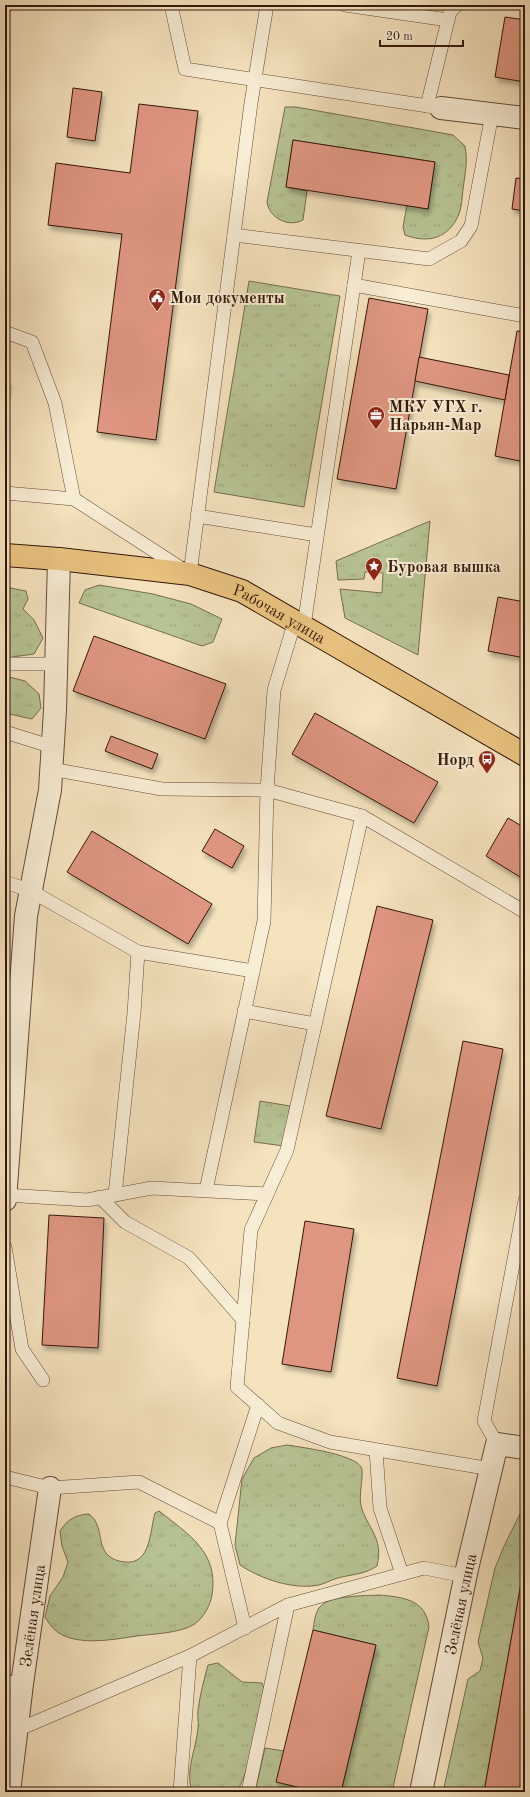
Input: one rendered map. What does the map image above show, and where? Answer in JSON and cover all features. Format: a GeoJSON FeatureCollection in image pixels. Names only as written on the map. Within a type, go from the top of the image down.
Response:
{"type":"FeatureCollection","features":[{"type":"Feature","properties":{"kind":"main road","name":"Рабочая улица"},"geometry":{"type":"LineString","coordinates":[[5,555],[59,559],[190,574],[242,591],[525,755]]}},
{"type":"Feature","properties":{"kind":"street"},"geometry":{"type":"LineString","coordinates":[[434,108],[525,118]]}},
{"type":"Feature","properties":{"kind":"street"},"geometry":{"type":"LineString","coordinates":[[5,1200],[12,1018],[26,916],[50,790],[59,559]]}},
{"type":"Feature","properties":{"kind":"street"},"geometry":{"type":"LineString","coordinates":[[497,1444],[525,1448]]}},
{"type":"Feature","properties":{"kind":"street","name":"Зелёная улица"},"geometry":{"type":"LineString","coordinates":[[421,1792],[465,1576],[497,1444]]}},
{"type":"Feature","properties":{"kind":"street","name":"Зелёная улица"},"geometry":{"type":"LineString","coordinates":[[9,1792],[17,1730],[14,1683],[50,1488]]}},
{"type":"Feature","properties":{"kind":"lane"},"geometry":{"type":"LineString","coordinates":[[171,5],[185,69],[434,108],[448,20],[450,12],[457,5]]}},
{"type":"Feature","properties":{"kind":"lane"},"geometry":{"type":"LineString","coordinates":[[5,493],[74,499],[190,574],[234,235],[255,80],[267,5]]}},
{"type":"Feature","properties":{"kind":"lane"},"geometry":{"type":"LineString","coordinates":[[345,5],[448,20]]}},
{"type":"Feature","properties":{"kind":"lane"},"geometry":{"type":"LineString","coordinates":[[234,235],[429,259],[461,241],[471,226],[492,114]]}},
{"type":"Feature","properties":{"kind":"lane"},"geometry":{"type":"LineString","coordinates":[[206,1190],[264,921],[267,790],[274,690],[299,624],[317,535],[359,251]]}},
{"type":"Feature","properties":{"kind":"lane"},"geometry":{"type":"LineString","coordinates":[[354,285],[525,316]]}},
{"type":"Feature","properties":{"kind":"lane"},"geometry":{"type":"LineString","coordinates":[[5,332],[32,342],[55,402],[74,499]]}},
{"type":"Feature","properties":{"kind":"lane"},"geometry":{"type":"LineString","coordinates":[[197,516],[317,535]]}},
{"type":"Feature","properties":{"kind":"lane"},"geometry":{"type":"LineString","coordinates":[[5,664],[56,664]]}},
{"type":"Feature","properties":{"kind":"lane"},"geometry":{"type":"LineString","coordinates":[[5,732],[52,758],[162,789],[267,790],[362,816],[525,912]]}},
{"type":"Feature","properties":{"kind":"lane"},"geometry":{"type":"LineString","coordinates":[[362,816],[287,1150],[251,1230],[237,1387],[278,1423],[330,1442],[491,1469]]}},
{"type":"Feature","properties":{"kind":"lane"},"geometry":{"type":"LineString","coordinates":[[5,882],[31,891],[138,952],[253,972]]}},
{"type":"Feature","properties":{"kind":"lane"},"geometry":{"type":"LineString","coordinates":[[115,1195],[134,1013],[138,952]]}},
{"type":"Feature","properties":{"kind":"lane"},"geometry":{"type":"LineString","coordinates":[[244,1011],[315,1024]]}},
{"type":"Feature","properties":{"kind":"lane"},"geometry":{"type":"LineString","coordinates":[[5,1195],[87,1200],[152,1188],[267,1194]]}},
{"type":"Feature","properties":{"kind":"lane"},"geometry":{"type":"LineString","coordinates":[[100,1197],[125,1222],[189,1258],[243,1320]]}},
{"type":"Feature","properties":{"kind":"lane"},"geometry":{"type":"LineString","coordinates":[[497,1444],[484,1421],[525,1200]]}},
{"type":"Feature","properties":{"kind":"lane"},"geometry":{"type":"LineString","coordinates":[[5,1247],[22,1349],[43,1380]]}},
{"type":"Feature","properties":{"kind":"lane"},"geometry":{"type":"LineString","coordinates":[[245,1628],[220,1523],[258,1405]]}},
{"type":"Feature","properties":{"kind":"lane"},"geometry":{"type":"LineString","coordinates":[[376,1450],[380,1508],[402,1574]]}},
{"type":"Feature","properties":{"kind":"lane"},"geometry":{"type":"LineString","coordinates":[[5,1477],[50,1488],[139,1482],[220,1523]]}},
{"type":"Feature","properties":{"kind":"lane"},"geometry":{"type":"LineString","coordinates":[[17,1730],[190,1656],[288,1605],[424,1568],[465,1576]]}},
{"type":"Feature","properties":{"kind":"lane"},"geometry":{"type":"LineString","coordinates":[[248,1792],[288,1605]]}},
{"type":"Feature","properties":{"kind":"lane"},"geometry":{"type":"LineString","coordinates":[[180,1792],[190,1656]]}},
{"type":"Feature","properties":{"kind":"green space"},"geometry":{"type":"Polygon","coordinates":[[[285,107],[296,107],[453,135],[465,146],[466,157],[461,205],[455,222],[444,234],[430,239],[414,238],[405,235],[403,227],[407,205],[428,209],[435,162],[293,140],[286,187],[307,191],[303,220],[292,223],[280,220],[272,213],[267,202],[285,107]]]}},
{"type":"Feature","properties":{"kind":"green space"},"geometry":{"type":"Polygon","coordinates":[[[249,281],[340,296],[304,507],[214,492],[249,281]]]}},
{"type":"Feature","properties":{"kind":"green space"},"geometry":{"type":"Polygon","coordinates":[[[430,521],[418,655],[345,618],[340,589],[382,593],[383,573],[365,572],[364,579],[338,580],[336,561],[430,521]]]}},
{"type":"Feature","properties":{"kind":"green space"},"geometry":{"type":"Polygon","coordinates":[[[99,585],[153,594],[191,604],[222,619],[213,642],[202,646],[79,603],[85,590],[99,585]]]}},
{"type":"Feature","properties":{"kind":"green space"},"geometry":{"type":"Polygon","coordinates":[[[5,587],[26,591],[28,599],[23,609],[34,620],[43,638],[34,654],[5,658],[5,587]]]}},
{"type":"Feature","properties":{"kind":"green space"},"geometry":{"type":"Polygon","coordinates":[[[5,676],[25,681],[39,694],[41,708],[32,719],[5,713],[5,676]]]}},
{"type":"Feature","properties":{"kind":"green space"},"geometry":{"type":"Polygon","coordinates":[[[260,1101],[290,1106],[284,1146],[254,1142],[260,1101]]]}},
{"type":"Feature","properties":{"kind":"green space"},"geometry":{"type":"Polygon","coordinates":[[[287,1445],[342,1456],[359,1465],[362,1470],[360,1496],[361,1507],[376,1538],[379,1550],[377,1566],[373,1569],[319,1585],[299,1586],[288,1585],[267,1579],[240,1565],[235,1545],[242,1479],[254,1458],[271,1448],[287,1445]]]}},
{"type":"Feature","properties":{"kind":"green space"},"geometry":{"type":"Polygon","coordinates":[[[525,1509],[525,1561],[484,1792],[443,1792],[468,1679],[480,1671],[483,1658],[478,1642],[495,1568],[521,1512],[525,1509]]]}},
{"type":"Feature","properties":{"kind":"green space"},"geometry":{"type":"Polygon","coordinates":[[[159,1511],[190,1536],[206,1556],[211,1567],[213,1580],[212,1595],[208,1608],[203,1616],[193,1625],[181,1630],[104,1640],[78,1640],[62,1635],[55,1630],[45,1617],[50,1596],[63,1577],[68,1562],[62,1546],[60,1531],[66,1523],[72,1518],[89,1514],[96,1523],[103,1548],[106,1553],[119,1561],[134,1561],[140,1558],[145,1552],[155,1513],[159,1511]]]}},
{"type":"Feature","properties":{"kind":"green space"},"geometry":{"type":"Polygon","coordinates":[[[379,1595],[412,1601],[423,1610],[429,1627],[392,1792],[341,1792],[376,1645],[313,1630],[314,1622],[319,1608],[330,1601],[338,1598],[379,1595]]]}},
{"type":"Feature","properties":{"kind":"green space"},"geometry":{"type":"Polygon","coordinates":[[[218,1663],[242,1682],[262,1683],[264,1689],[249,1759],[241,1784],[236,1792],[192,1792],[190,1784],[190,1768],[197,1736],[200,1699],[208,1665],[218,1663]]]}},
{"type":"Feature","properties":{"kind":"green space"},"geometry":{"type":"Polygon","coordinates":[[[265,1748],[284,1751],[318,1792],[255,1792],[265,1748]]]}},
{"type":"Feature","properties":{"kind":"building"},"geometry":{"type":"Polygon","coordinates":[[[505,17],[525,20],[525,82],[495,77],[505,17]]]}},
{"type":"Feature","properties":{"kind":"building"},"geometry":{"type":"Polygon","coordinates":[[[73,88],[102,92],[95,141],[67,137],[73,88]]]}},
{"type":"Feature","properties":{"kind":"building"},"geometry":{"type":"Polygon","coordinates":[[[139,104],[198,111],[156,440],[97,432],[122,234],[48,225],[56,163],[130,173],[139,104]]]}},
{"type":"Feature","properties":{"kind":"building"},"geometry":{"type":"Polygon","coordinates":[[[293,140],[435,162],[428,209],[286,187],[293,140]]]}},
{"type":"Feature","properties":{"kind":"building"},"geometry":{"type":"Polygon","coordinates":[[[516,178],[525,179],[525,211],[512,209],[516,178]]]}},
{"type":"Feature","properties":{"kind":"building"},"geometry":{"type":"Polygon","coordinates":[[[525,214],[525,231],[523,231],[525,214]]]}},
{"type":"Feature","properties":{"kind":"building","name":"МКУ УГХ г. Нарьян-Мар"},"geometry":{"type":"Polygon","coordinates":[[[369,298],[428,309],[396,489],[337,479],[369,298]]]}},
{"type":"Feature","properties":{"kind":"building"},"geometry":{"type":"Polygon","coordinates":[[[517,331],[525,332],[525,462],[495,456],[517,331]]]}},
{"type":"Feature","properties":{"kind":"building"},"geometry":{"type":"Polygon","coordinates":[[[419,357],[509,375],[505,400],[415,381],[419,357]]]}},
{"type":"Feature","properties":{"kind":"building"},"geometry":{"type":"Polygon","coordinates":[[[5,380],[9,381],[5,396],[5,380]]]}},
{"type":"Feature","properties":{"kind":"building"},"geometry":{"type":"Polygon","coordinates":[[[498,597],[525,602],[525,658],[488,651],[498,597]]]}},
{"type":"Feature","properties":{"kind":"building"},"geometry":{"type":"Polygon","coordinates":[[[94,636],[226,684],[205,739],[73,691],[94,636]]]}},
{"type":"Feature","properties":{"kind":"building"},"geometry":{"type":"Polygon","coordinates":[[[315,713],[438,782],[414,823],[292,754],[315,713]]]}},
{"type":"Feature","properties":{"kind":"building"},"geometry":{"type":"Polygon","coordinates":[[[111,736],[158,754],[152,769],[105,751],[111,736]]]}},
{"type":"Feature","properties":{"kind":"building"},"geometry":{"type":"Polygon","coordinates":[[[508,818],[525,828],[525,880],[486,856],[508,818]]]}},
{"type":"Feature","properties":{"kind":"building"},"geometry":{"type":"Polygon","coordinates":[[[215,829],[244,846],[232,868],[202,851],[215,829]]]}},
{"type":"Feature","properties":{"kind":"building"},"geometry":{"type":"Polygon","coordinates":[[[92,831],[212,904],[188,944],[67,872],[92,831]]]}},
{"type":"Feature","properties":{"kind":"building"},"geometry":{"type":"Polygon","coordinates":[[[377,906],[433,920],[381,1129],[326,1116],[377,906]]]}},
{"type":"Feature","properties":{"kind":"building"},"geometry":{"type":"Polygon","coordinates":[[[463,1041],[503,1049],[437,1386],[397,1378],[463,1041]]]}},
{"type":"Feature","properties":{"kind":"building"},"geometry":{"type":"Polygon","coordinates":[[[49,1215],[104,1218],[98,1348],[42,1345],[49,1215]]]}},
{"type":"Feature","properties":{"kind":"building"},"geometry":{"type":"Polygon","coordinates":[[[305,1221],[354,1229],[331,1372],[282,1364],[305,1221]]]}},
{"type":"Feature","properties":{"kind":"building"},"geometry":{"type":"Polygon","coordinates":[[[525,1383],[525,1401],[522,1400],[525,1383]]]}},
{"type":"Feature","properties":{"kind":"building"},"geometry":{"type":"Polygon","coordinates":[[[525,1561],[525,1792],[484,1792],[525,1561]]]}},
{"type":"Feature","properties":{"kind":"building"},"geometry":{"type":"Polygon","coordinates":[[[313,1630],[376,1645],[341,1792],[318,1792],[276,1782],[313,1630]]]}},
{"type":"Feature","properties":{"kind":"place","name":"Мои документы"},"geometry":{"type":"Point","coordinates":[157,312]}},
{"type":"Feature","properties":{"kind":"place","name":"МКУ УГХ г. Нарьян-Мар"},"geometry":{"type":"Point","coordinates":[376,430]}},
{"type":"Feature","properties":{"kind":"place","name":"Буровая вышка"},"geometry":{"type":"Point","coordinates":[374,581]}},
{"type":"Feature","properties":{"kind":"place","name":"Норд"},"geometry":{"type":"Point","coordinates":[487,774]}}]}
